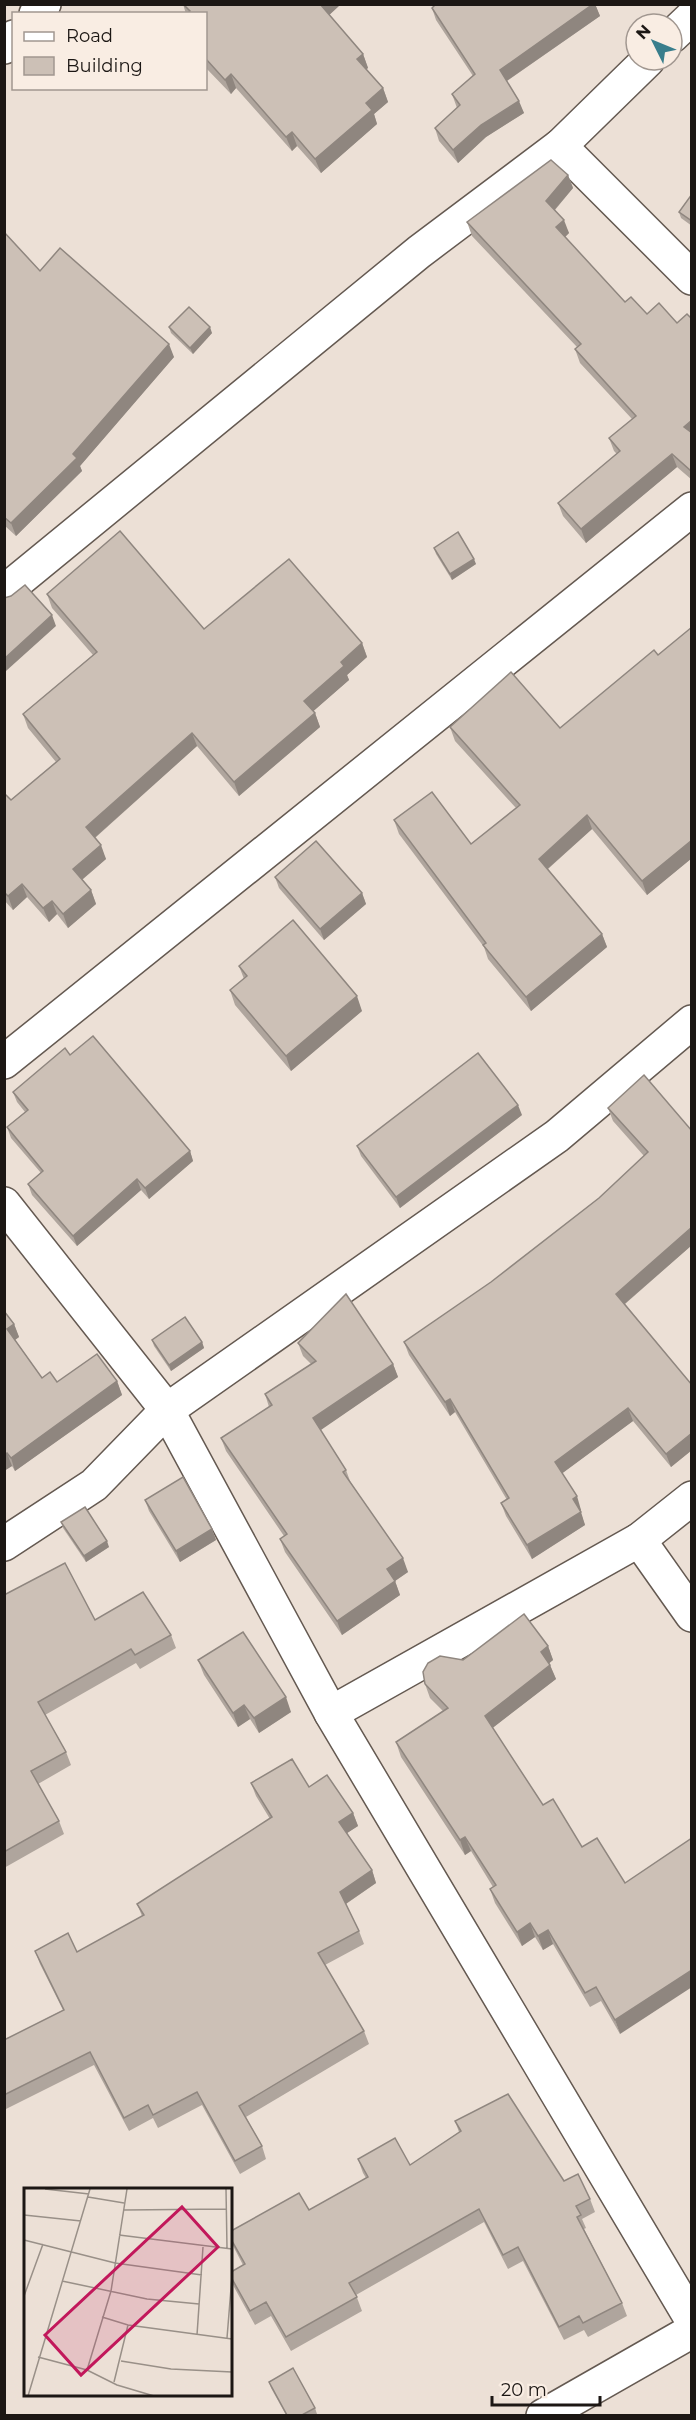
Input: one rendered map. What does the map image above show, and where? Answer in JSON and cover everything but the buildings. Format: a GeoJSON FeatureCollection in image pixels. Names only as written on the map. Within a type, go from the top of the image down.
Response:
{"type":"FeatureCollection","features":[{"type":"Feature","properties":{"kind":"street"},"geometry":{"type":"LineString","coordinates":[[4,592],[419,252],[560,146],[636,72]]}},
{"type":"Feature","properties":{"kind":"street"},"geometry":{"type":"LineString","coordinates":[[560,146],[692,278]]}},
{"type":"Feature","properties":{"kind":"street"},"geometry":{"type":"LineString","coordinates":[[4,1062],[692,509]]}},
{"type":"Feature","properties":{"kind":"street"},"geometry":{"type":"LineString","coordinates":[[4,1544],[94,1485],[167,1410],[557,1136],[692,1022]]}},
{"type":"Feature","properties":{"kind":"street"},"geometry":{"type":"LineString","coordinates":[[4,1204],[167,1410],[331,1713],[692,2320]]}},
{"type":"Feature","properties":{"kind":"street"},"geometry":{"type":"LineString","coordinates":[[331,1713],[639,1540],[692,1498]]}},
{"type":"Feature","properties":{"kind":"street"},"geometry":{"type":"LineString","coordinates":[[639,1540],[692,1615]]}},
{"type":"Feature","properties":{"kind":"street"},"geometry":{"type":"LineString","coordinates":[[543,2415],[692,2331]]}}]}
